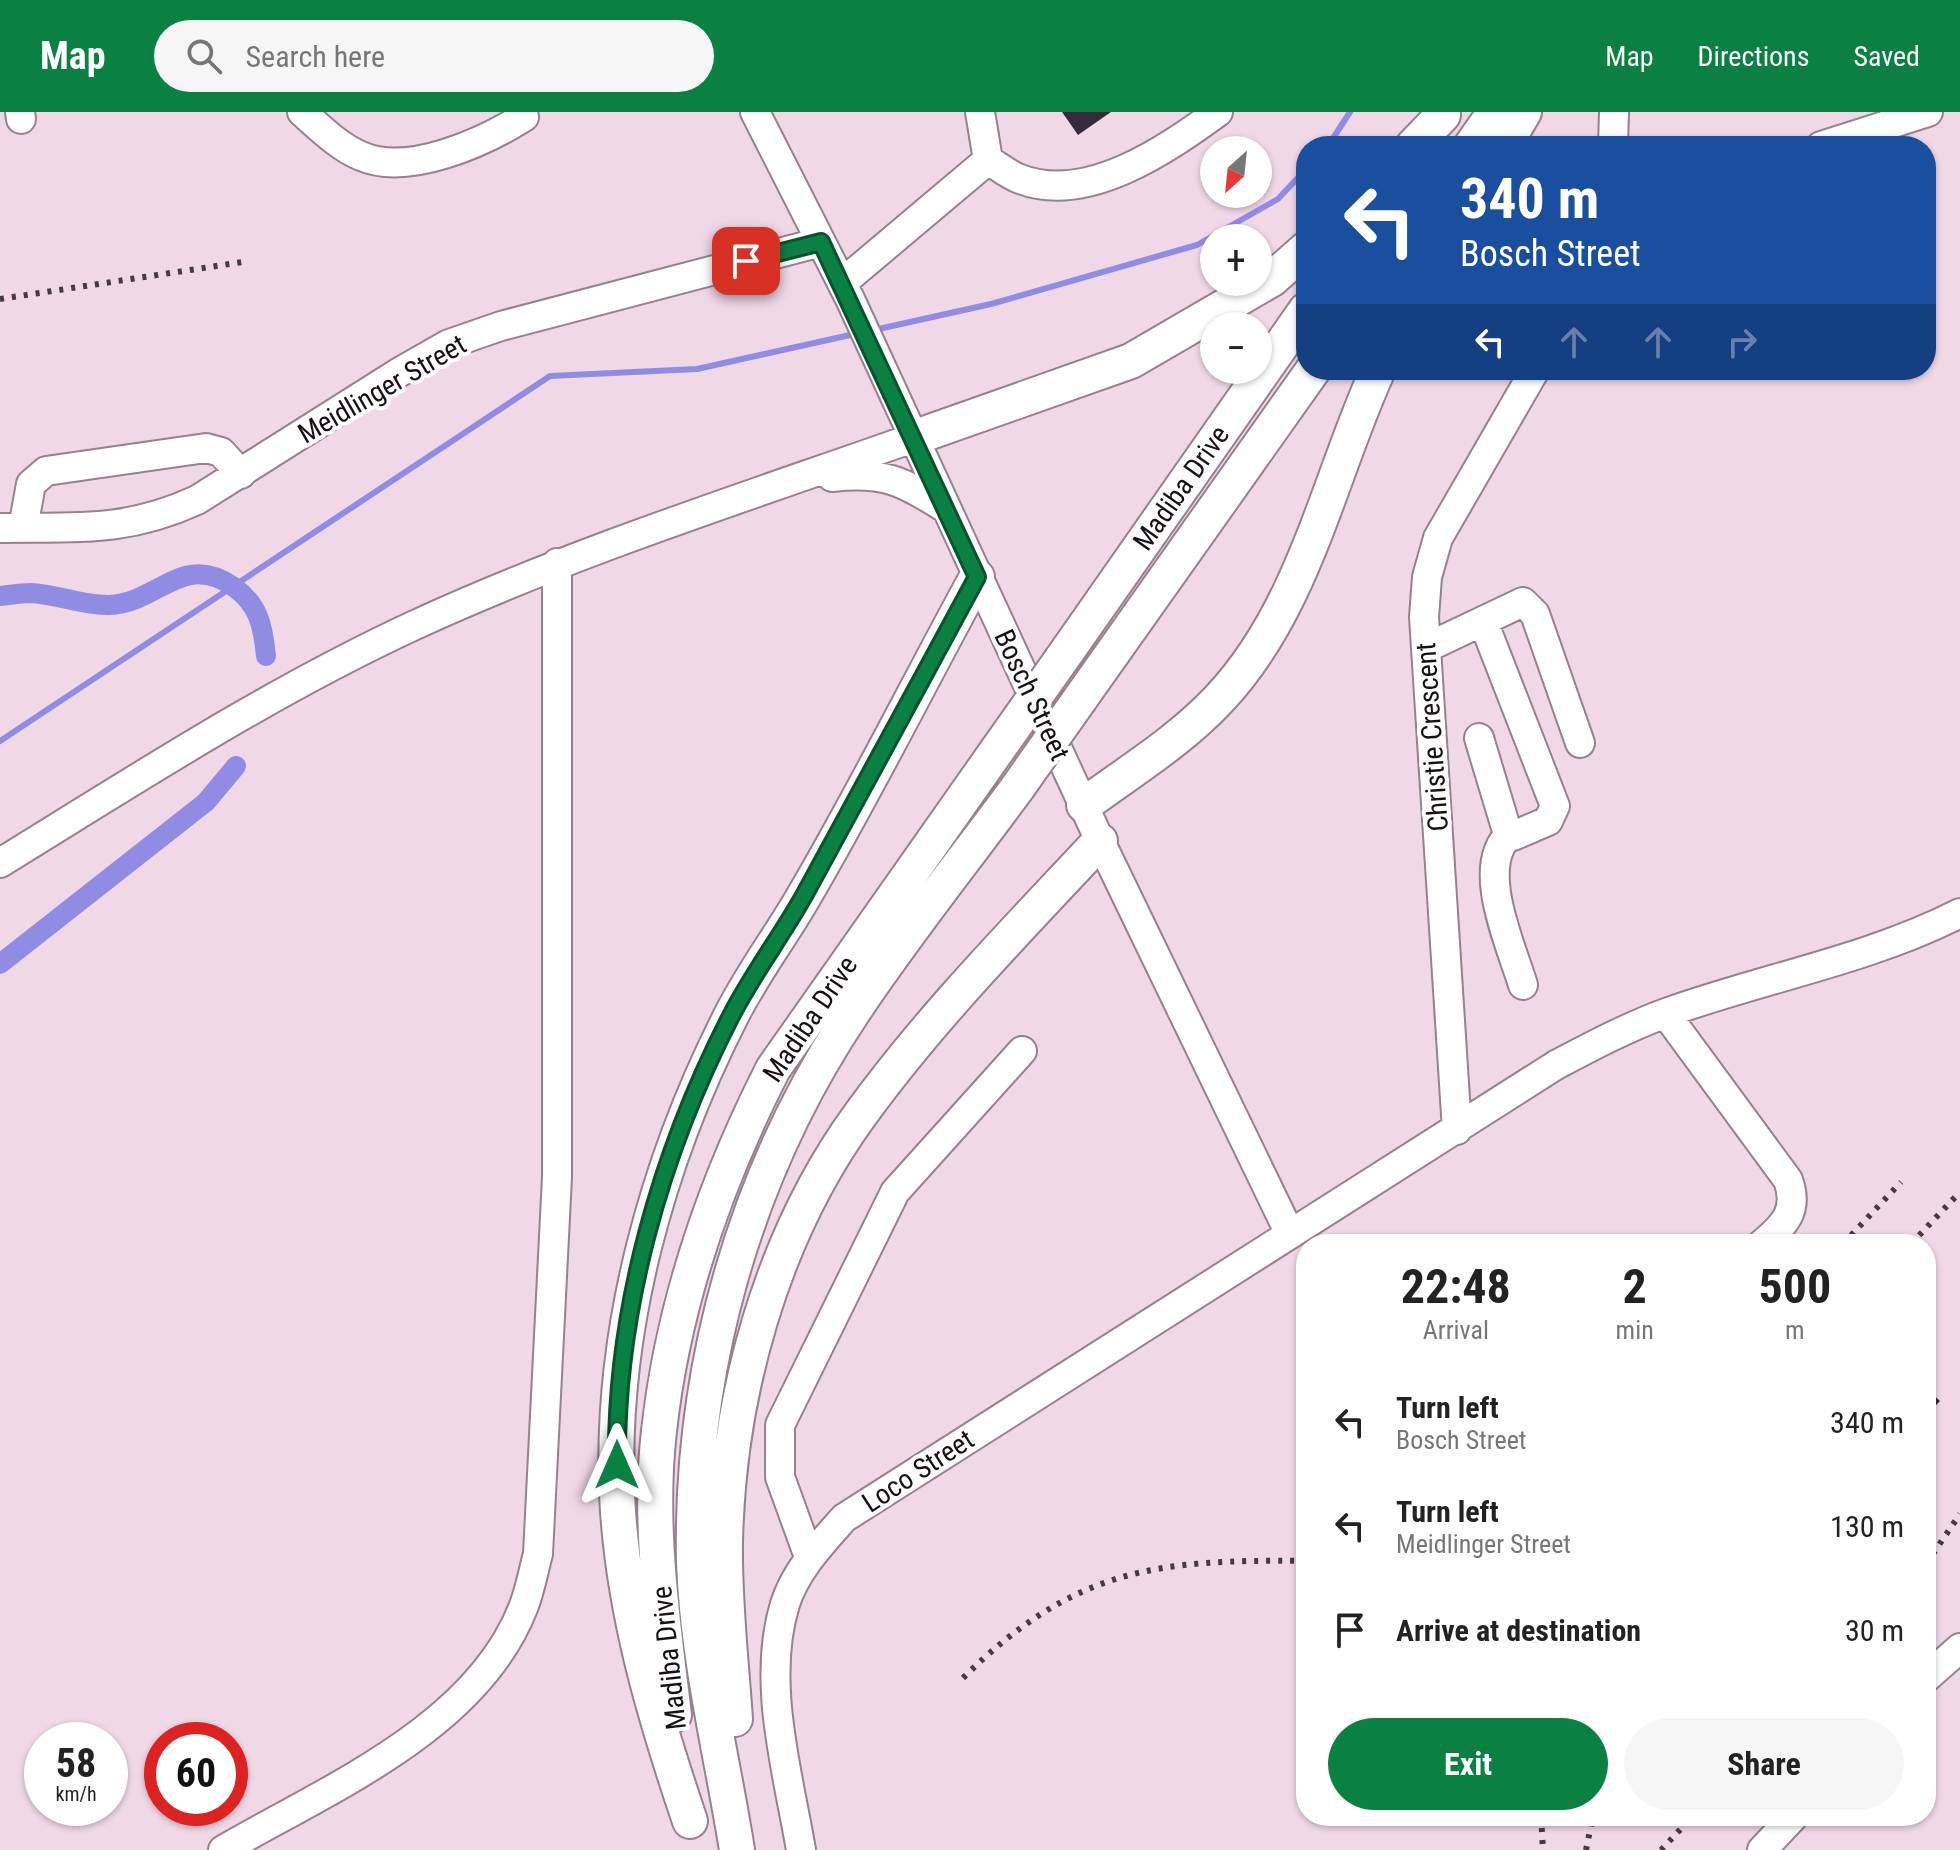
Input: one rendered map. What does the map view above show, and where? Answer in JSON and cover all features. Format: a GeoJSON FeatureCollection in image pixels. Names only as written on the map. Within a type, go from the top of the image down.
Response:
{"type":"FeatureCollection","features":[{"type":"Feature","properties":{"kind":"main road"},"geometry":{"type":"LineString","coordinates":[[1478,136],[1495,112]]}},
{"type":"Feature","properties":{"kind":"main road"},"geometry":{"type":"LineString","coordinates":[[1510,136],[1524,112]]}},
{"type":"Feature","properties":{"kind":"main road"},"geometry":{"type":"LineString","coordinates":[[1422,136],[1444,113]]}},
{"type":"Feature","properties":{"kind":"main road"},"geometry":{"type":"LineString","coordinates":[[1428,136],[1444,113]]}},
{"type":"Feature","properties":{"kind":"main road"},"geometry":{"type":"LineString","coordinates":[[913,438],[1131,361],[1272,279],[1296,258]]}},
{"type":"Feature","properties":{"kind":"main road","name":"Madiba Drive"},"geometry":{"type":"LineString","coordinates":[[692,1836],[662,1616],[656,1522],[659,1432],[693,1260],[748,1119],[773,1069],[1296,324]]}},
{"type":"Feature","properties":{"kind":"main road","name":"Madiba Drive"},"geometry":{"type":"LineString","coordinates":[[735,1838],[700,1630],[694,1564],[696,1479],[708,1377],[728,1283],[761,1183],[807,1089],[852,1012],[1018,787],[1306,380]]}},
{"type":"Feature","properties":{"kind":"main road"},"geometry":{"type":"LineString","coordinates":[[1084,805],[1219,700],[1266,639],[1306,555],[1327,493],[1374,380]]}},
{"type":"Feature","properties":{"kind":"main road"},"geometry":{"type":"LineString","coordinates":[[692,1836],[656,1721],[639,1648],[617,1497],[617,1433],[622,1370],[651,1221],[695,1093],[731,1014],[805,895],[977,577]]}},
{"type":"Feature","properties":{"kind":"main road"},"geometry":{"type":"LineString","coordinates":[[735,1838],[736,1752],[727,1603],[727,1515],[730,1472],[746,1374],[770,1293],[812,1194],[860,1116],[999,951],[1100,841]]}},
{"type":"Feature","properties":{"kind":"street"},"geometry":{"type":"LineString","coordinates":[[302,112],[362,157],[388,162],[460,149],[492,137],[524,117]]}},
{"type":"Feature","properties":{"kind":"street","name":"Bosch Street"},"geometry":{"type":"LineString","coordinates":[[755,112],[846,291],[1100,841],[1290,1234]]}},
{"type":"Feature","properties":{"kind":"street"},"geometry":{"type":"LineString","coordinates":[[980,112],[988,160],[1019,179],[1067,185],[1110,174],[1181,139],[1218,112]]}},
{"type":"Feature","properties":{"kind":"street"},"geometry":{"type":"LineString","coordinates":[[1613,136],[1614,112]]}},
{"type":"Feature","properties":{"kind":"street"},"geometry":{"type":"LineString","coordinates":[[1852,136],[1928,112]]}},
{"type":"Feature","properties":{"kind":"street"},"geometry":{"type":"LineString","coordinates":[[846,291],[988,160]]}},
{"type":"Feature","properties":{"kind":"street","name":"Meidlinger Street"},"geometry":{"type":"LineString","coordinates":[[12,528],[115,527],[158,518],[241,474],[449,344],[501,326],[821,242]]}},
{"type":"Feature","properties":{"kind":"street","name":"Christie Crescent"},"geometry":{"type":"LineString","coordinates":[[1457,1130],[1426,648],[1427,577],[1438,538],[1529,380]]}},
{"type":"Feature","properties":{"kind":"street"},"geometry":{"type":"LineString","coordinates":[[0,863],[302,681],[414,625],[557,563],[913,438]]}},
{"type":"Feature","properties":{"kind":"street"},"geometry":{"type":"LineString","coordinates":[[12,528],[31,484],[46,471],[206,448],[221,452],[241,474]]}},
{"type":"Feature","properties":{"kind":"street"},"geometry":{"type":"LineString","coordinates":[[787,482],[858,474],[885,476],[911,486],[946,509]]}},
{"type":"Feature","properties":{"kind":"street"},"geometry":{"type":"LineString","coordinates":[[223,1850],[423,1734],[460,1702],[497,1654],[523,1609],[538,1554],[558,1161],[557,563]]}},
{"type":"Feature","properties":{"kind":"street"},"geometry":{"type":"LineString","coordinates":[[1426,648],[1523,602],[1535,614],[1580,743]]}},
{"type":"Feature","properties":{"kind":"street"},"geometry":{"type":"LineString","coordinates":[[1483,621],[1555,806],[1548,821],[1510,834],[1499,847],[1495,859],[1494,885],[1523,985]]}},
{"type":"Feature","properties":{"kind":"street"},"geometry":{"type":"LineString","coordinates":[[1479,738],[1502,822],[1510,834]]}},
{"type":"Feature","properties":{"kind":"street","name":"Loco Street"},"geometry":{"type":"LineString","coordinates":[[801,1850],[778,1716],[777,1659],[786,1604],[809,1557],[844,1518],[1556,1065],[1666,1014],[1853,956],[1960,913]]}},
{"type":"Feature","properties":{"kind":"street"},"geometry":{"type":"LineString","coordinates":[[1666,1014],[1788,1180],[1794,1198],[1790,1217],[1772,1234]]}},
{"type":"Feature","properties":{"kind":"street"},"geometry":{"type":"LineString","coordinates":[[809,1557],[780,1477],[780,1425],[895,1192],[1022,1051]]}},
{"type":"Feature","properties":{"kind":"street"},"geometry":{"type":"LineString","coordinates":[[1936,1669],[1960,1648]]}},
{"type":"Feature","properties":{"kind":"street"},"geometry":{"type":"LineString","coordinates":[[1762,1850],[1785,1826]]}},
{"type":"Feature","properties":{"kind":"building"},"geometry":{"type":"Polygon","coordinates":[[[1062,112],[1111,112],[1078,135],[1062,112]]]}},
{"type":"Feature","properties":{"kind":"waterway"},"geometry":{"type":"LineString","coordinates":[[1334,136],[1350,112]]}},
{"type":"Feature","properties":{"kind":"waterway"},"geometry":{"type":"LineString","coordinates":[[874,330],[991,304],[1197,245],[1278,199],[1296,180]]}},
{"type":"Feature","properties":{"kind":"waterway"},"geometry":{"type":"LineString","coordinates":[[0,741],[550,376],[697,369],[859,333]]}},
{"type":"Feature","properties":{"kind":"waterway"},"geometry":{"type":"LineString","coordinates":[[0,596],[30,593],[109,605],[127,602],[185,576],[200,574],[216,577],[234,587],[249,601],[261,626],[266,656]]}},
{"type":"Feature","properties":{"kind":"waterway"},"geometry":{"type":"LineString","coordinates":[[0,964],[206,802],[236,766]]}},
{"type":"Feature","properties":{"kind":"railway"},"geometry":{"type":"LineString","coordinates":[[0,299],[249,261]]}},
{"type":"Feature","properties":{"kind":"railway"},"geometry":{"type":"LineString","coordinates":[[1852,1234],[1901,1182]]}},
{"type":"Feature","properties":{"kind":"railway"},"geometry":{"type":"LineString","coordinates":[[1920,1234],[1960,1192]]}},
{"type":"Feature","properties":{"kind":"railway"},"geometry":{"type":"LineString","coordinates":[[1936,1549],[1960,1514]]}},
{"type":"Feature","properties":{"kind":"railway"},"geometry":{"type":"LineString","coordinates":[[963,1678],[1042,1613],[1080,1593],[1120,1578],[1161,1568],[1205,1563],[1296,1561]]}},
{"type":"Feature","properties":{"kind":"railway"},"geometry":{"type":"LineString","coordinates":[[1542,1826],[1543,1850]]}},
{"type":"Feature","properties":{"kind":"railway"},"geometry":{"type":"LineString","coordinates":[[1586,1850],[1591,1826]]}},
{"type":"Feature","properties":{"kind":"railway"},"geometry":{"type":"LineString","coordinates":[[1661,1850],[1684,1826]]}},
{"type":"Feature","properties":{"kind":"route"},"geometry":{"type":"LineString","coordinates":[[617,1465],[622,1370],[651,1221],[668,1163],[695,1093],[731,1014],[805,895],[977,577],[821,242],[746,261]]}}]}
